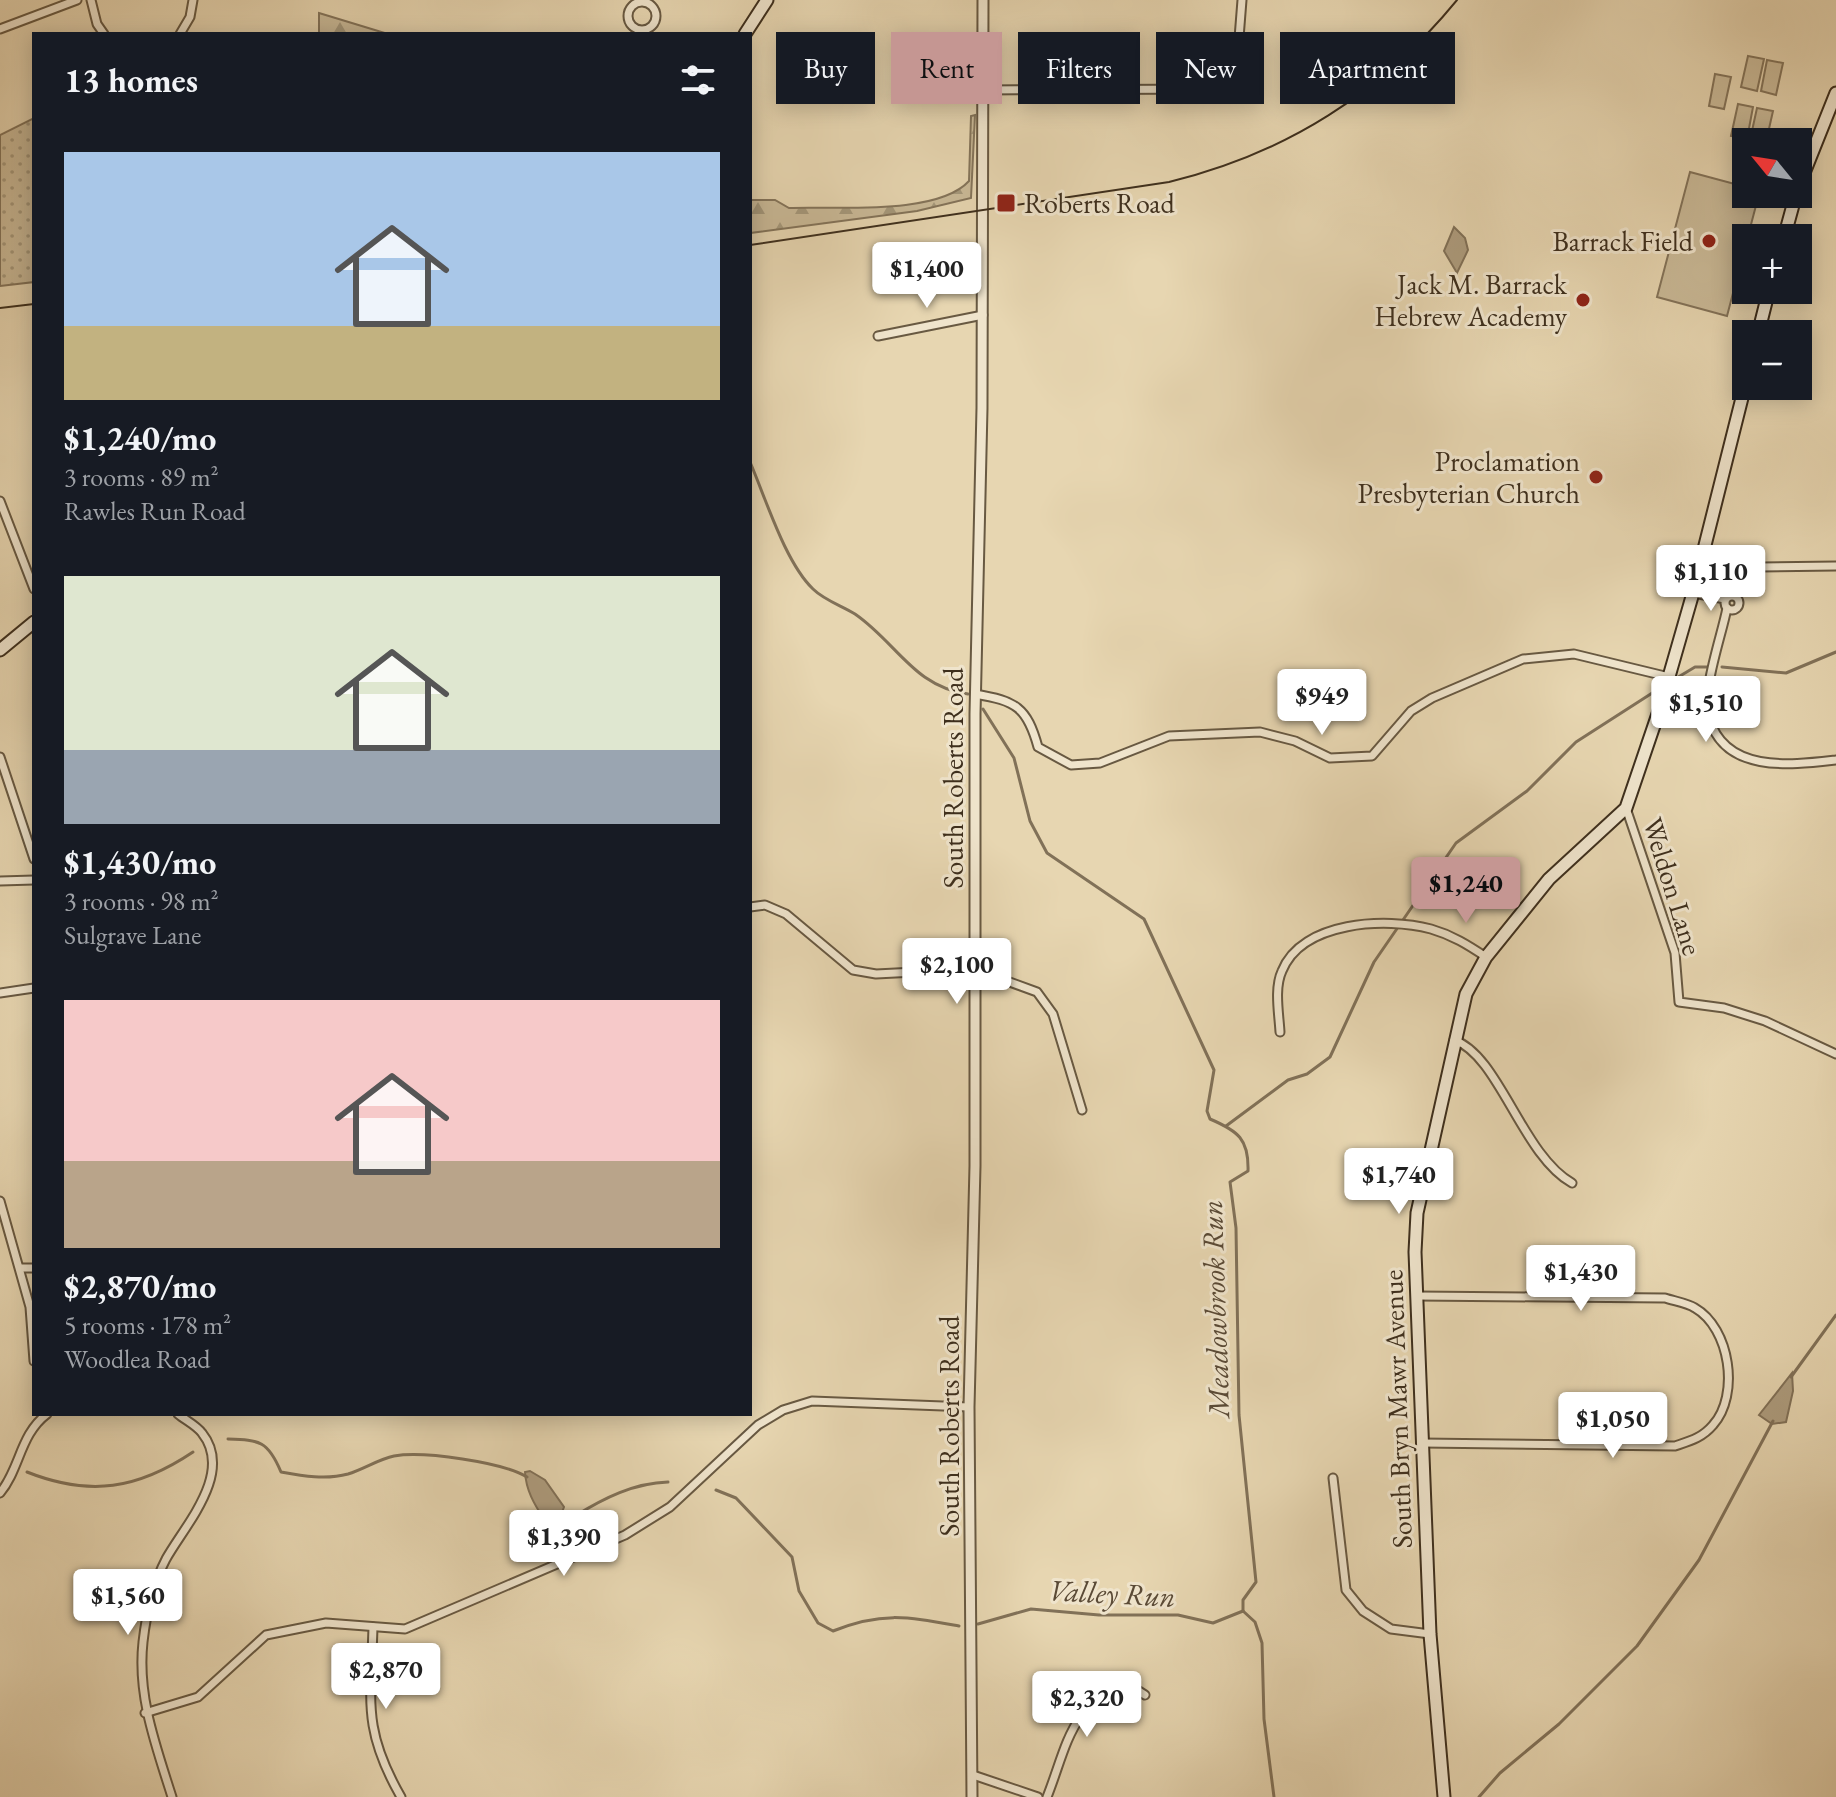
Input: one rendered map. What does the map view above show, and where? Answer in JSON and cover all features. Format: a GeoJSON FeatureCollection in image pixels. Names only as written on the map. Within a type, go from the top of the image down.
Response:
{"type":"FeatureCollection","features":[{"type":"Feature","properties":{"kind":"main road"},"geometry":{"type":"LineString","coordinates":[[746,32],[767,0]]}},
{"type":"Feature","properties":{"kind":"main road"},"geometry":{"type":"LineString","coordinates":[[1812,153],[1836,93]]}},
{"type":"Feature","properties":{"kind":"main road","name":"South Bryn Mawr Avenue"},"geometry":{"type":"LineString","coordinates":[[1441,1796],[1422,1443],[1417,1213],[1454,1040],[1466,994],[1486,957],[1549,879],[1626,808],[1660,708],[1693,593],[1741,400]]}},
{"type":"Feature","properties":{"kind":"main road"},"geometry":{"type":"LineString","coordinates":[[0,650],[32,624]]}},
{"type":"Feature","properties":{"kind":"street"},"geometry":{"type":"LineString","coordinates":[[0,29],[77,0]]}},
{"type":"Feature","properties":{"kind":"street"},"geometry":{"type":"LineString","coordinates":[[91,0],[97,24],[103,32]]}},
{"type":"Feature","properties":{"kind":"street"},"geometry":{"type":"LineString","coordinates":[[181,32],[190,17],[193,0]]}},
{"type":"Feature","properties":{"kind":"street","name":"South Roberts Road"},"geometry":{"type":"LineString","coordinates":[[983,0],[983,32]]}},
{"type":"Feature","properties":{"kind":"street"},"geometry":{"type":"LineString","coordinates":[[1002,90],[1235,89],[1242,0]]}},
{"type":"Feature","properties":{"kind":"street"},"geometry":{"type":"LineString","coordinates":[[639,2],[654,4],[654,23],[643,31],[631,24],[631,8],[639,2]]}},
{"type":"Feature","properties":{"kind":"street","name":"South Roberts Road"},"geometry":{"type":"LineString","coordinates":[[972,1797],[969,1407],[975,1166],[975,694],[983,315],[982,104]]}},
{"type":"Feature","properties":{"kind":"street"},"geometry":{"type":"LineString","coordinates":[[878,336],[983,315]]}},
{"type":"Feature","properties":{"kind":"street"},"geometry":{"type":"LineString","coordinates":[[0,501],[32,584]]}},
{"type":"Feature","properties":{"kind":"street"},"geometry":{"type":"LineString","coordinates":[[1836,566],[1760,567],[1734,582],[1708,696],[1709,717],[1719,736],[1733,751],[1753,761],[1783,765],[1836,760]]}},
{"type":"Feature","properties":{"kind":"street"},"geometry":{"type":"LineString","coordinates":[[1693,593],[1728,601]]}},
{"type":"Feature","properties":{"kind":"street"},"geometry":{"type":"LineString","coordinates":[[975,694],[1004,699],[1027,714],[1038,747],[1071,765],[1100,763],[1169,736],[1212,731],[1260,732],[1295,741],[1330,758],[1351,759],[1372,756],[1411,711],[1432,698],[1523,659],[1574,654],[1668,679]]}},
{"type":"Feature","properties":{"kind":"street"},"geometry":{"type":"LineString","coordinates":[[0,757],[32,853]]}},
{"type":"Feature","properties":{"kind":"street","name":"Weldon Lane"},"geometry":{"type":"LineString","coordinates":[[1626,808],[1675,953],[1679,1002],[1724,1008],[1765,1021],[1836,1054]]}},
{"type":"Feature","properties":{"kind":"street"},"geometry":{"type":"LineString","coordinates":[[0,881],[32,880]]}},
{"type":"Feature","properties":{"kind":"street"},"geometry":{"type":"LineString","coordinates":[[752,907],[765,905],[786,914],[853,970],[876,974],[974,969],[1037,992],[1053,1014],[1082,1110]]}},
{"type":"Feature","properties":{"kind":"street"},"geometry":{"type":"LineString","coordinates":[[1280,1032],[1280,973],[1291,954],[1310,938],[1337,927],[1428,928],[1460,939],[1486,957]]}},
{"type":"Feature","properties":{"kind":"street"},"geometry":{"type":"LineString","coordinates":[[0,993],[32,988]]}},
{"type":"Feature","properties":{"kind":"street"},"geometry":{"type":"LineString","coordinates":[[1454,1040],[1473,1049],[1535,1147],[1561,1177],[1572,1183]]}},
{"type":"Feature","properties":{"kind":"street"},"geometry":{"type":"LineString","coordinates":[[0,1201],[21,1268],[30,1307],[32,1334]]}},
{"type":"Feature","properties":{"kind":"street"},"geometry":{"type":"LineString","coordinates":[[21,1268],[32,1268]]}},
{"type":"Feature","properties":{"kind":"street"},"geometry":{"type":"LineString","coordinates":[[1417,1296],[1665,1298],[1696,1308],[1720,1333],[1730,1365],[1726,1394],[1716,1423],[1699,1438],[1675,1446],[1422,1443]]}},
{"type":"Feature","properties":{"kind":"street"},"geometry":{"type":"LineString","coordinates":[[145,1713],[198,1697],[266,1635],[326,1623],[405,1629],[625,1535],[670,1507],[758,1425],[783,1410],[812,1401],[969,1407]]}},
{"type":"Feature","properties":{"kind":"street"},"geometry":{"type":"LineString","coordinates":[[0,1493],[19,1450],[36,1422],[44,1416]]}},
{"type":"Feature","properties":{"kind":"street"},"geometry":{"type":"LineString","coordinates":[[172,1797],[145,1713],[142,1645],[147,1611],[164,1562],[207,1492],[212,1456],[202,1433],[181,1416]]}},
{"type":"Feature","properties":{"kind":"street"},"geometry":{"type":"LineString","coordinates":[[1333,1478],[1346,1590],[1363,1611],[1391,1629],[1430,1634]]}},
{"type":"Feature","properties":{"kind":"street"},"geometry":{"type":"LineString","coordinates":[[373,1627],[370,1722],[381,1762],[401,1797]]}},
{"type":"Feature","properties":{"kind":"street"},"geometry":{"type":"LineString","coordinates":[[1047,1797],[1078,1718],[1096,1697],[1131,1686],[1145,1695]]}},
{"type":"Feature","properties":{"kind":"street"},"geometry":{"type":"LineString","coordinates":[[973,1775],[1038,1797]]}},
{"type":"Feature","properties":{"kind":"green space"},"geometry":{"type":"Polygon","coordinates":[[[319,13],[381,32],[319,32],[319,13]]]}},
{"type":"Feature","properties":{"kind":"green space"},"geometry":{"type":"Polygon","coordinates":[[[1748,56],[1764,59],[1757,91],[1741,87],[1748,56]]]}},
{"type":"Feature","properties":{"kind":"green space"},"geometry":{"type":"Polygon","coordinates":[[[1767,60],[1783,63],[1776,95],[1761,91],[1767,60]]]}},
{"type":"Feature","properties":{"kind":"green space"},"geometry":{"type":"Polygon","coordinates":[[[1715,74],[1731,77],[1724,109],[1709,106],[1715,74]]]}},
{"type":"Feature","properties":{"kind":"green space"},"geometry":{"type":"Polygon","coordinates":[[[1738,104],[1753,107],[1749,128],[1733,128],[1738,104]]]}},
{"type":"Feature","properties":{"kind":"green space"},"geometry":{"type":"Polygon","coordinates":[[[1757,108],[1773,111],[1769,128],[1753,128],[1757,108]]]}},
{"type":"Feature","properties":{"kind":"green space"},"geometry":{"type":"Polygon","coordinates":[[[975,115],[971,198],[917,211],[752,233],[752,200],[775,200],[789,208],[884,207],[934,200],[954,192],[969,181],[971,116],[975,115]]]}},
{"type":"Feature","properties":{"kind":"green space"},"geometry":{"type":"Polygon","coordinates":[[[32,119],[32,282],[0,286],[0,135],[32,119]]]}},
{"type":"Feature","properties":{"kind":"green space","name":"Barrack Field"},"geometry":{"type":"Polygon","coordinates":[[[1690,172],[1732,183],[1732,208],[1755,208],[1751,224],[1732,224],[1732,297],[1727,316],[1657,297],[1690,172]]]}},
{"type":"Feature","properties":{"kind":"shaded area"},"geometry":{"type":"Polygon","coordinates":[[[1454,227],[1465,238],[1468,250],[1457,273],[1444,251],[1454,227]]]}},
{"type":"Feature","properties":{"kind":"shaded area"},"geometry":{"type":"Polygon","coordinates":[[[1792,1373],[1793,1391],[1786,1422],[1772,1424],[1759,1415],[1792,1373]]]}},
{"type":"Feature","properties":{"kind":"shaded area"},"geometry":{"type":"Polygon","coordinates":[[[530,1471],[545,1480],[564,1507],[558,1523],[544,1519],[534,1502],[525,1472],[530,1471]]]}},
{"type":"Feature","properties":{"kind":"waterway"},"geometry":{"type":"LineString","coordinates":[[752,467],[785,547],[813,589],[870,625],[933,683],[968,694]]}},
{"type":"Feature","properties":{"kind":"waterway","name":"Meadowbrook Run"},"geometry":{"type":"LineString","coordinates":[[1722,667],[1786,673],[1836,652]]}},
{"type":"Feature","properties":{"kind":"waterway","name":"Meadowbrook Run"},"geometry":{"type":"LineString","coordinates":[[1670,682],[1695,667],[1707,667]]}},
{"type":"Feature","properties":{"kind":"waterway","name":"Meadowbrook Run"},"geometry":{"type":"LineString","coordinates":[[1226,1126],[1288,1080],[1307,1074],[1330,1057],[1374,962],[1456,843],[1527,791],[1576,742],[1660,688]]}},
{"type":"Feature","properties":{"kind":"waterway","name":"Meadowbrook Run"},"geometry":{"type":"LineString","coordinates":[[983,709],[1014,758],[1030,821],[1047,853],[1144,919],[1214,1070],[1207,1111],[1210,1119],[1235,1132],[1244,1144],[1248,1171],[1230,1182],[1236,1228],[1239,1415],[1256,1582],[1243,1600],[1243,1611]]}},
{"type":"Feature","properties":{"kind":"waterway"},"geometry":{"type":"LineString","coordinates":[[1791,1377],[1836,1315]]}},
{"type":"Feature","properties":{"kind":"waterway"},"geometry":{"type":"LineString","coordinates":[[1479,1797],[1500,1773],[1559,1724],[1637,1646],[1699,1560],[1773,1421]]}},
{"type":"Feature","properties":{"kind":"waterway","name":"Valley Run"},"geometry":{"type":"LineString","coordinates":[[228,1439],[262,1444],[272,1454],[281,1472],[306,1476],[340,1476],[388,1457],[407,1455],[482,1462],[527,1477]]}},
{"type":"Feature","properties":{"kind":"waterway","name":"Valley Run"},"geometry":{"type":"LineString","coordinates":[[27,1472],[72,1485],[113,1485],[153,1474],[193,1452]]}},
{"type":"Feature","properties":{"kind":"waterway","name":"Valley Run"},"geometry":{"type":"LineString","coordinates":[[562,1512],[575,1516],[620,1493],[643,1485],[668,1482]]}},
{"type":"Feature","properties":{"kind":"waterway","name":"Valley Run"},"geometry":{"type":"LineString","coordinates":[[716,1490],[736,1498],[792,1557],[799,1591],[818,1623],[833,1631],[881,1618],[925,1620],[959,1626]]}},
{"type":"Feature","properties":{"kind":"waterway","name":"Valley Run"},"geometry":{"type":"LineString","coordinates":[[978,1624],[1031,1609],[1099,1615],[1178,1615],[1213,1623],[1243,1611]]}},
{"type":"Feature","properties":{"kind":"waterway","name":"Meadowbrook Run"},"geometry":{"type":"LineString","coordinates":[[1243,1611],[1255,1622],[1262,1643],[1264,1719],[1274,1797]]}},
{"type":"Feature","properties":{"kind":"tram line"},"geometry":{"type":"LineString","coordinates":[[752,245],[1169,182],[1212,170],[1292,136],[1363,91],[1427,34],[1457,0]]}},
{"type":"Feature","properties":{"kind":"tram line"},"geometry":{"type":"LineString","coordinates":[[0,308],[32,304]]}},
{"type":"Feature","properties":{"kind":"place","name":"Roberts Road"},"geometry":{"type":"Point","coordinates":[1006,203]}},
{"type":"Feature","properties":{"kind":"place","name":"Barrack Field"},"geometry":{"type":"Point","coordinates":[1709,241]}},
{"type":"Feature","properties":{"kind":"place","name":"Jack M. Barrack Hebrew Academy"},"geometry":{"type":"Point","coordinates":[1583,300]}},
{"type":"Feature","properties":{"kind":"place","name":"Proclamation Presbyterian Church"},"geometry":{"type":"Point","coordinates":[1596,477]}}]}
